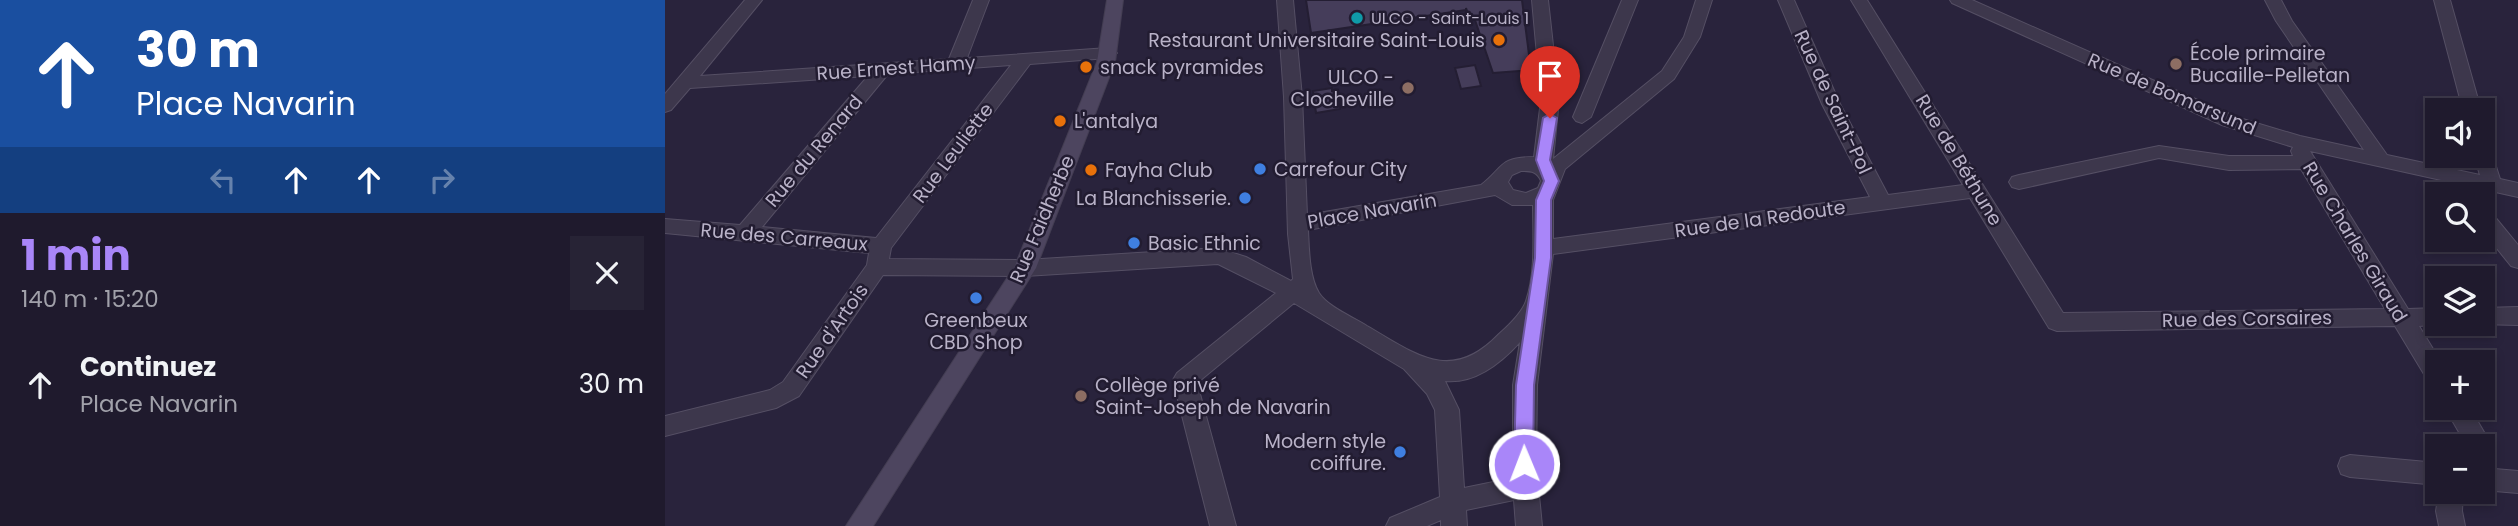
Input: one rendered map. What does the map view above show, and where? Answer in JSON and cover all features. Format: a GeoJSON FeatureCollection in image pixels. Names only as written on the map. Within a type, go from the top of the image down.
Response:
{"type":"FeatureCollection","features":[{"type":"Feature","properties":{"kind":"main road","name":"Rue Faidherbe"},"geometry":{"type":"LineString","coordinates":[[859,526],[1025,268],[1108,52],[1115,0]]}},
{"type":"Feature","properties":{"kind":"street"},"geometry":{"type":"LineString","coordinates":[[665,106],[754,0]]}},
{"type":"Feature","properties":{"kind":"street"},"geometry":{"type":"LineString","coordinates":[[956,64],[981,0]]}},
{"type":"Feature","properties":{"kind":"street"},"geometry":{"type":"LineString","coordinates":[[1285,0],[1293,94],[1298,224]]}},
{"type":"Feature","properties":{"kind":"street"},"geometry":{"type":"LineString","coordinates":[[1529,526],[1523,416],[1543,248],[1543,203],[1547,179],[1543,160],[1550,122],[1551,75],[1540,0]]}},
{"type":"Feature","properties":{"kind":"street"},"geometry":{"type":"LineString","coordinates":[[1582,117],[1630,0]]}},
{"type":"Feature","properties":{"kind":"street"},"geometry":{"type":"LineString","coordinates":[[1547,179],[1533,164],[1518,164],[1503,172],[1498,182],[1503,193],[1516,199],[1533,199],[1559,165],[1655,86],[1678,62],[1692,37],[1703,0]]}},
{"type":"Feature","properties":{"kind":"street","name":"Rue de Saint-Pol"},"geometry":{"type":"LineString","coordinates":[[1786,0],[1831,104],[1882,202]]}},
{"type":"Feature","properties":{"kind":"street","name":"Rue de Béthune"},"geometry":{"type":"LineString","coordinates":[[1859,0],[2057,322]]}},
{"type":"Feature","properties":{"kind":"street","name":"Rue de Bomarsund"},"geometry":{"type":"LineString","coordinates":[[1958,0],[2214,116],[2298,142],[2482,182]]}},
{"type":"Feature","properties":{"kind":"street"},"geometry":{"type":"LineString","coordinates":[[2273,0],[2284,21],[2381,160]]}},
{"type":"Feature","properties":{"kind":"street"},"geometry":{"type":"LineString","coordinates":[[2442,0],[2469,98]]}},
{"type":"Feature","properties":{"kind":"street","name":"Rue Ernest Hamy"},"geometry":{"type":"LineString","coordinates":[[684,83],[1108,52]]}},
{"type":"Feature","properties":{"kind":"street","name":"Rue Leuliette"},"geometry":{"type":"LineString","coordinates":[[879,257],[1025,59]]}},
{"type":"Feature","properties":{"kind":"street","name":"Rue du Renard"},"geometry":{"type":"LineString","coordinates":[[745,234],[883,69]]}},
{"type":"Feature","properties":{"kind":"street"},"geometry":{"type":"LineString","coordinates":[[1551,75],[1560,102],[1603,128]]}},
{"type":"Feature","properties":{"kind":"street","name":"Rue Charles Giraud"},"geometry":{"type":"LineString","coordinates":[[2298,142],[2305,163],[2425,356]]}},
{"type":"Feature","properties":{"kind":"street"},"geometry":{"type":"LineString","coordinates":[[2018,182],[2159,152],[2229,163],[2305,163]]}},
{"type":"Feature","properties":{"kind":"street"},"geometry":{"type":"LineString","coordinates":[[2451,175],[2457,182]]}},
{"type":"Feature","properties":{"kind":"street","name":"Place Navarin"},"geometry":{"type":"LineString","coordinates":[[1297,288],[1298,224],[1486,191],[1498,182]]}},
{"type":"Feature","properties":{"kind":"street","name":"Rue de Bomarsund"},"geometry":{"type":"LineString","coordinates":[[2495,185],[2518,190]]}},
{"type":"Feature","properties":{"kind":"street","name":"Rue de la Redoute"},"geometry":{"type":"LineString","coordinates":[[1543,248],[1976,190]]}},
{"type":"Feature","properties":{"kind":"street","name":"Rue des Carreaux"},"geometry":{"type":"LineString","coordinates":[[665,226],[745,234],[879,257],[1025,268],[1218,257],[1297,288]]}},
{"type":"Feature","properties":{"kind":"street"},"geometry":{"type":"LineString","coordinates":[[2495,231],[2518,260]]}},
{"type":"Feature","properties":{"kind":"street","name":"Rue d'Artois"},"geometry":{"type":"LineString","coordinates":[[665,426],[776,398],[791,389],[879,257]]}},
{"type":"Feature","properties":{"kind":"street"},"geometry":{"type":"LineString","coordinates":[[1223,526],[1185,380],[1297,288],[1307,293],[1321,308],[1408,362],[1436,387],[1445,402],[1449,418],[1453,515]]}},
{"type":"Feature","properties":{"kind":"street"},"geometry":{"type":"LineString","coordinates":[[1408,362],[1440,372],[1470,369],[1485,361],[1508,340],[1536,305]]}},
{"type":"Feature","properties":{"kind":"street"},"geometry":{"type":"LineString","coordinates":[[2495,317],[2518,316]]}},
{"type":"Feature","properties":{"kind":"street","name":"Rue des Corsaires"},"geometry":{"type":"LineString","coordinates":[[2057,322],[2425,317]]}},
{"type":"Feature","properties":{"kind":"street"},"geometry":{"type":"LineString","coordinates":[[2350,466],[2425,473]]}},
{"type":"Feature","properties":{"kind":"street"},"geometry":{"type":"LineString","coordinates":[[1399,526],[1453,515],[1484,491],[1525,488]]}},
{"type":"Feature","properties":{"kind":"street"},"geometry":{"type":"LineString","coordinates":[[2450,504],[2452,526]]}},
{"type":"Feature","properties":{"kind":"building"},"geometry":{"type":"Polygon","coordinates":[[[1306,0],[1522,0],[1531,70],[1493,73],[1475,20],[1470,19],[1466,8],[1311,33],[1306,0]]]}},
{"type":"Feature","properties":{"kind":"building"},"geometry":{"type":"Polygon","coordinates":[[[1475,65],[1481,86],[1461,89],[1455,68],[1475,65]]]}},
{"type":"Feature","properties":{"kind":"building"},"geometry":{"type":"Polygon","coordinates":[[[1332,88],[1332,91],[1338,90],[1340,109],[1316,113],[1313,91],[1332,88]]]}},
{"type":"Feature","properties":{"kind":"place","name":"ULCO - Saint-Louis 1"},"geometry":{"type":"Point","coordinates":[1357,18]}},
{"type":"Feature","properties":{"kind":"place","name":"Restaurant Universitaire Saint-Louis"},"geometry":{"type":"Point","coordinates":[1499,40]}},
{"type":"Feature","properties":{"kind":"place","name":"École primaire Bucaille-Pelletan"},"geometry":{"type":"Point","coordinates":[2176,64]}},
{"type":"Feature","properties":{"kind":"place","name":"snack pyramides"},"geometry":{"type":"Point","coordinates":[1086,67]}},
{"type":"Feature","properties":{"kind":"place","name":"ULCO - Clocheville"},"geometry":{"type":"Point","coordinates":[1408,88]}},
{"type":"Feature","properties":{"kind":"place","name":"L'antalya"},"geometry":{"type":"Point","coordinates":[1060,121]}},
{"type":"Feature","properties":{"kind":"place","name":"Carrefour City"},"geometry":{"type":"Point","coordinates":[1260,169]}},
{"type":"Feature","properties":{"kind":"place","name":"Fayha Club"},"geometry":{"type":"Point","coordinates":[1091,170]}},
{"type":"Feature","properties":{"kind":"place","name":"La Blanchisserie."},"geometry":{"type":"Point","coordinates":[1245,198]}},
{"type":"Feature","properties":{"kind":"place","name":"Basic Ethnic"},"geometry":{"type":"Point","coordinates":[1134,243]}},
{"type":"Feature","properties":{"kind":"place","name":"Greenbeux CBD Shop"},"geometry":{"type":"Point","coordinates":[976,298]}},
{"type":"Feature","properties":{"kind":"place","name":"Collège privé Saint-Joseph de Navarin"},"geometry":{"type":"Point","coordinates":[1081,396]}},
{"type":"Feature","properties":{"kind":"place","name":"Modern style coiffure."},"geometry":{"type":"Point","coordinates":[1400,452]}},
{"type":"Feature","properties":{"kind":"route"},"geometry":{"type":"LineString","coordinates":[[1524,464],[1525,385],[1543,258],[1543,200],[1551,181],[1543,160],[1550,118]]}}]}
